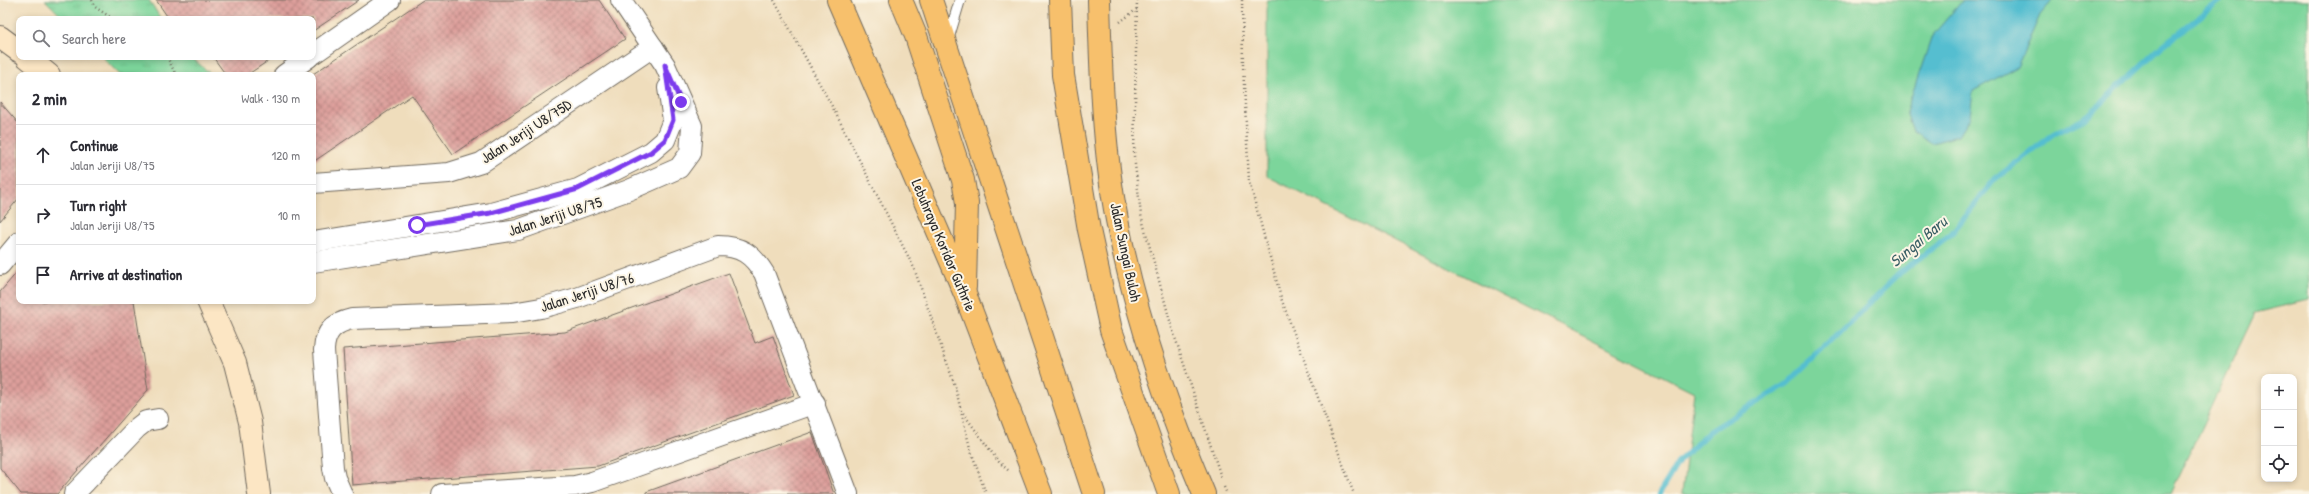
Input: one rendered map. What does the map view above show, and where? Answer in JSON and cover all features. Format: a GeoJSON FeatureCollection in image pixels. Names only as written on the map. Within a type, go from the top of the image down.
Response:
{"type":"FeatureCollection","features":[{"type":"Feature","properties":{"kind":"highway","name":"Lebuhraya Koridor Guthrie"},"geometry":{"type":"LineString","coordinates":[[838,0],[965,294],[1041,494]]}},
{"type":"Feature","properties":{"kind":"highway"},"geometry":{"type":"LineString","coordinates":[[901,0],[916,36],[963,180],[967,203],[965,294]]}},
{"type":"Feature","properties":{"kind":"highway"},"geometry":{"type":"LineString","coordinates":[[930,0],[1094,494]]}},
{"type":"Feature","properties":{"kind":"highway","name":"Jalan Sungai Buloh"},"geometry":{"type":"LineString","coordinates":[[1060,0],[1063,75],[1089,230],[1107,314],[1145,431],[1169,494]]}},
{"type":"Feature","properties":{"kind":"highway","name":"Jalan Sungai Buloh"},"geometry":{"type":"LineString","coordinates":[[1099,0],[1106,136],[1117,220],[1141,321],[1189,460],[1204,494]]}},
{"type":"Feature","properties":{"kind":"street"},"geometry":{"type":"LineString","coordinates":[[316,52],[390,0]]}},
{"type":"Feature","properties":{"kind":"street","name":"Jalan Jeriji U8/75"},"geometry":{"type":"LineString","coordinates":[[316,262],[518,230],[629,190],[679,168],[690,153],[692,126],[665,65],[621,0]]}},
{"type":"Feature","properties":{"kind":"street"},"geometry":{"type":"LineString","coordinates":[[0,37],[16,49]]}},
{"type":"Feature","properties":{"kind":"street","name":"Jalan Jeriji U8/75D"},"geometry":{"type":"LineString","coordinates":[[316,183],[449,172],[480,163],[653,47]]}},
{"type":"Feature","properties":{"kind":"street"},"geometry":{"type":"LineString","coordinates":[[31,60],[45,72]]}},
{"type":"Feature","properties":{"kind":"street"},"geometry":{"type":"LineString","coordinates":[[288,72],[305,60]]}},
{"type":"Feature","properties":{"kind":"street","name":"Jalan Jeriji U8/75"},"geometry":{"type":"LineString","coordinates":[[316,242],[491,213],[578,189],[651,152],[665,140],[673,120],[665,65]]}},
{"type":"Feature","properties":{"kind":"street"},"geometry":{"type":"LineString","coordinates":[[0,265],[16,246]]}},
{"type":"Feature","properties":{"kind":"street","name":"Jalan Jeriji U8/76"},"geometry":{"type":"LineString","coordinates":[[342,494],[335,478],[333,468],[324,350],[326,336],[335,324],[352,319],[512,313],[541,308],[572,300],[718,246],[742,249],[757,262],[764,273],[848,494]]}},
{"type":"Feature","properties":{"kind":"street"},"geometry":{"type":"LineString","coordinates":[[209,304],[235,363],[250,422],[259,494]]}},
{"type":"Feature","properties":{"kind":"street"},"geometry":{"type":"LineString","coordinates":[[442,494],[575,486],[592,482],[814,403]]}},
{"type":"Feature","properties":{"kind":"street"},"geometry":{"type":"LineString","coordinates":[[74,494],[137,428],[146,421],[158,419]]}},
{"type":"Feature","properties":{"kind":"lane"},"geometry":{"type":"LineString","coordinates":[[946,48],[960,0]]}},
{"type":"Feature","properties":{"kind":"path"},"geometry":{"type":"LineString","coordinates":[[92,0],[95,7],[108,16]]}},
{"type":"Feature","properties":{"kind":"path"},"geometry":{"type":"LineString","coordinates":[[774,0],[834,110],[914,268],[955,386],[970,448],[986,494]]}},
{"type":"Feature","properties":{"kind":"path"},"geometry":{"type":"LineString","coordinates":[[1137,0],[1134,156],[1141,215],[1172,328],[1221,478]]}},
{"type":"Feature","properties":{"kind":"path"},"geometry":{"type":"LineString","coordinates":[[1242,0],[1243,66],[1249,181],[1282,301],[1354,494]]}},
{"type":"Feature","properties":{"kind":"path"},"geometry":{"type":"LineString","coordinates":[[168,60],[174,72]]}},
{"type":"Feature","properties":{"kind":"path"},"geometry":{"type":"LineString","coordinates":[[961,412],[998,461],[1013,475]]}},
{"type":"Feature","properties":{"kind":"path"},"geometry":{"type":"LineString","coordinates":[[1223,485],[1227,494]]}},
{"type":"Feature","properties":{"kind":"green space"},"geometry":{"type":"Polygon","coordinates":[[[45,0],[149,0],[159,16],[61,16],[45,0]]]}},
{"type":"Feature","properties":{"kind":"green space"},"geometry":{"type":"Polygon","coordinates":[[[1267,0],[2309,0],[2309,300],[2255,313],[2170,494],[1682,494],[1694,392],[1267,176],[1267,0]]]}},
{"type":"Feature","properties":{"kind":"green space"},"geometry":{"type":"Polygon","coordinates":[[[105,60],[194,60],[208,72],[117,72],[105,60]]]}},
{"type":"Feature","properties":{"kind":"water"},"geometry":{"type":"Polygon","coordinates":[[[1963,0],[2053,0],[2040,15],[2017,67],[1973,91],[1970,117],[1958,136],[1932,143],[1913,131],[1906,112],[1932,36],[1963,0]]]}},
{"type":"Feature","properties":{"kind":"building"},"geometry":{"type":"Polygon","coordinates":[[[156,0],[359,0],[316,29],[316,16],[167,16],[156,0]]]}},
{"type":"Feature","properties":{"kind":"building"},"geometry":{"type":"Polygon","coordinates":[[[423,0],[599,0],[625,39],[453,154],[412,95],[316,160],[316,72],[423,0]]]}},
{"type":"Feature","properties":{"kind":"building"},"geometry":{"type":"Polygon","coordinates":[[[215,60],[270,60],[252,72],[224,72],[215,60]]]}},
{"type":"Feature","properties":{"kind":"building"},"geometry":{"type":"Polygon","coordinates":[[[0,102],[16,121],[16,202],[0,221],[0,102]]]}},
{"type":"Feature","properties":{"kind":"building"},"geometry":{"type":"Polygon","coordinates":[[[16,273],[16,304],[134,304],[148,390],[57,494],[21,494],[0,468],[0,292],[16,273]]]}},
{"type":"Feature","properties":{"kind":"building"},"geometry":{"type":"Polygon","coordinates":[[[729,273],[755,343],[773,336],[794,395],[598,466],[352,485],[343,349],[565,332],[729,273]]]}},
{"type":"Feature","properties":{"kind":"building"},"geometry":{"type":"Polygon","coordinates":[[[812,432],[834,494],[646,494],[646,492],[812,432]]]}},
{"type":"Feature","properties":{"kind":"waterway","name":"Sungai Baru"},"geometry":{"type":"LineString","coordinates":[[1659,494],[1679,461],[1710,431],[1787,384],[1901,272],[1951,234],[1995,179],[2054,134],[2084,119],[2162,46],[2221,0]]}},
{"type":"Feature","properties":{"kind":"route"},"geometry":{"type":"LineString","coordinates":[[417,225],[491,213],[578,189],[651,152],[665,140],[673,120],[665,65],[681,102]]}}]}
